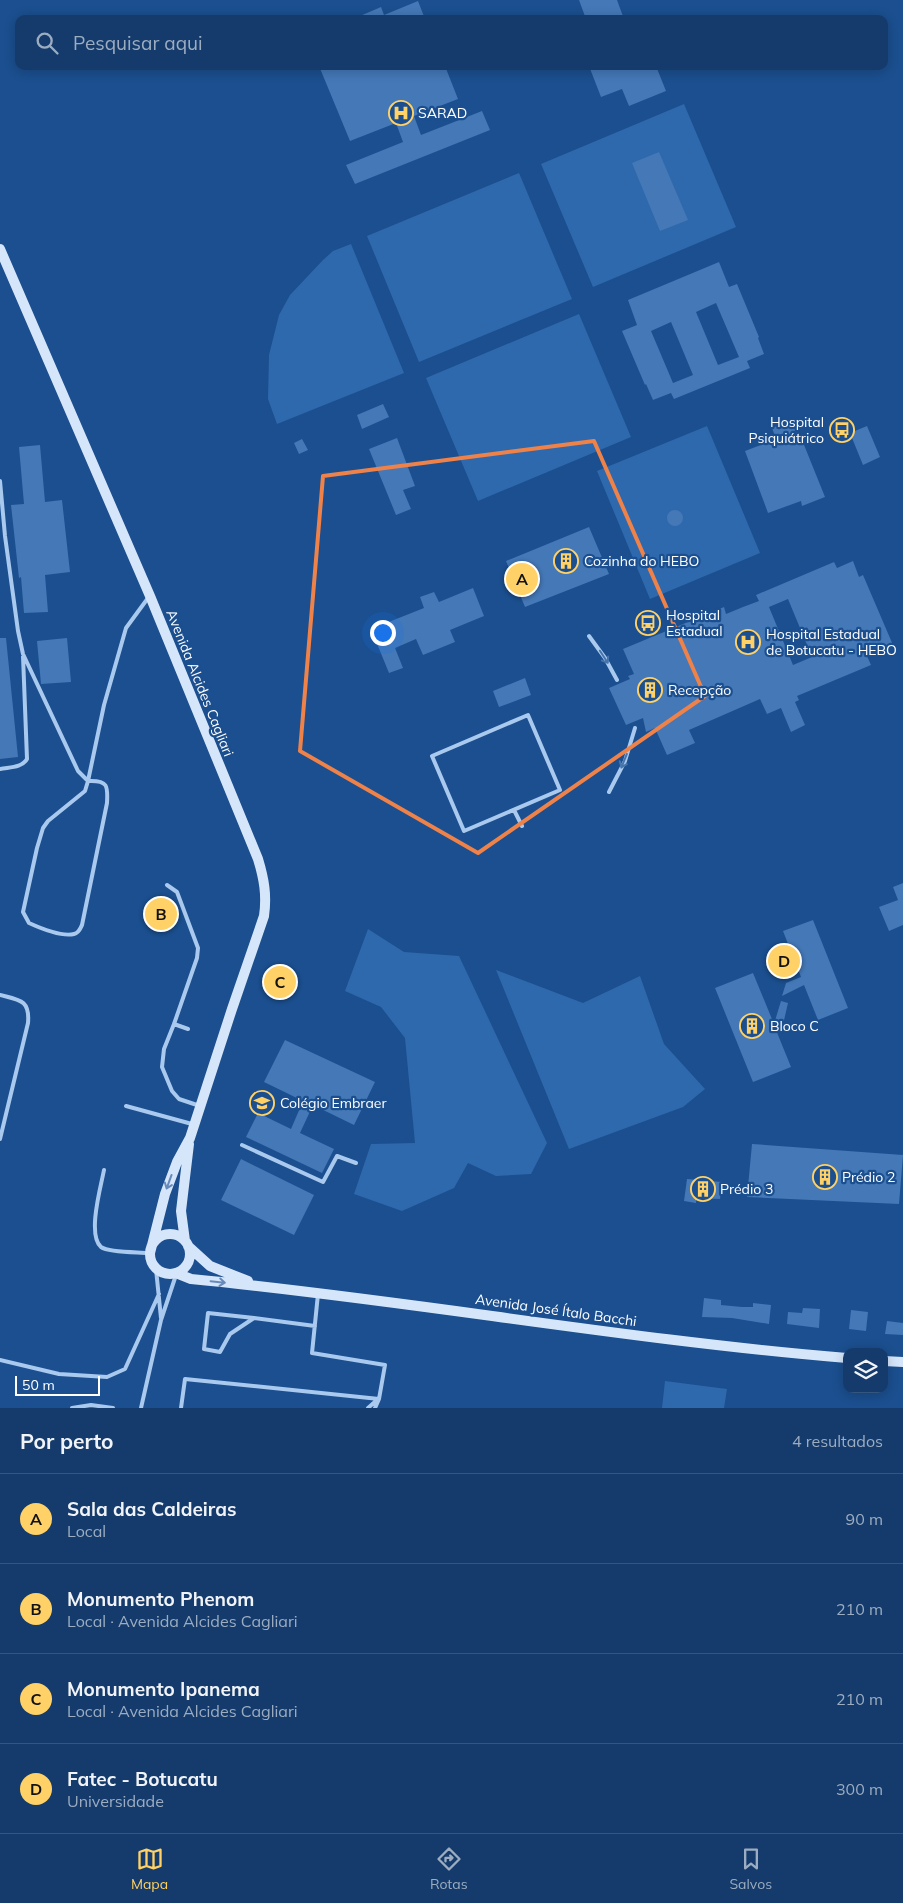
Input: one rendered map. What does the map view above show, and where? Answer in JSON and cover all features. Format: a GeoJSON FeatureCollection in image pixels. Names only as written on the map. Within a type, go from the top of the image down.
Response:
{"type":"FeatureCollection","features":[{"type":"Feature","properties":{"kind":"main road","name":"Avenida Alcides Cagliari"},"geometry":{"type":"LineString","coordinates":[[0,249],[150,596],[258,859],[265,885],[264,916],[190,1138],[181,1211],[187,1244]]}},
{"type":"Feature","properties":{"kind":"main road","name":"Avenida Alcides Cagliari"},"geometry":{"type":"LineString","coordinates":[[150,1253],[165,1194],[177,1162],[190,1138]]}},
{"type":"Feature","properties":{"kind":"main road"},"geometry":{"type":"LineString","coordinates":[[164,1235],[176,1235],[187,1244],[190,1251],[185,1267],[176,1273],[166,1274],[156,1269],[150,1253],[154,1242],[164,1235]]}},
{"type":"Feature","properties":{"kind":"main road","name":"Avenida José Ítalo Bacchi"},"geometry":{"type":"LineString","coordinates":[[187,1244],[210,1266],[261,1286]]}},
{"type":"Feature","properties":{"kind":"main road","name":"Avenida José Ítalo Bacchi"},"geometry":{"type":"LineString","coordinates":[[176,1273],[191,1279],[318,1293],[667,1340],[843,1358]]}},
{"type":"Feature","properties":{"kind":"main road"},"geometry":{"type":"LineString","coordinates":[[888,1361],[903,1362]]}},
{"type":"Feature","properties":{"kind":"lane"},"geometry":{"type":"LineString","coordinates":[[0,481],[7,553],[23,654],[27,759],[25,763],[18,766],[0,768]]}},
{"type":"Feature","properties":{"kind":"lane"},"geometry":{"type":"LineString","coordinates":[[23,654],[78,771],[88,780],[100,780],[108,790],[82,925],[78,932],[73,934],[48,931],[29,923],[23,912],[37,848],[45,824],[85,791],[88,780],[104,705],[126,628],[150,596]]}},
{"type":"Feature","properties":{"kind":"lane"},"geometry":{"type":"LineString","coordinates":[[589,636],[605,658],[617,680]]}},
{"type":"Feature","properties":{"kind":"lane"},"geometry":{"type":"LineString","coordinates":[[528,715],[560,790],[514,810],[464,831],[432,756],[528,715]]}},
{"type":"Feature","properties":{"kind":"lane"},"geometry":{"type":"LineString","coordinates":[[609,792],[624,761],[635,728]]}},
{"type":"Feature","properties":{"kind":"lane"},"geometry":{"type":"LineString","coordinates":[[514,810],[522,826]]}},
{"type":"Feature","properties":{"kind":"lane"},"geometry":{"type":"LineString","coordinates":[[167,885],[177,892],[198,951],[164,1050],[162,1067],[172,1091],[179,1099],[200,1106]]}},
{"type":"Feature","properties":{"kind":"lane"},"geometry":{"type":"LineString","coordinates":[[0,995],[17,999],[24,1003],[29,1011],[28,1023],[0,1139]]}},
{"type":"Feature","properties":{"kind":"lane"},"geometry":{"type":"LineString","coordinates":[[174,1024],[188,1029]]}},
{"type":"Feature","properties":{"kind":"lane"},"geometry":{"type":"LineString","coordinates":[[126,1106],[194,1125]]}},
{"type":"Feature","properties":{"kind":"lane"},"geometry":{"type":"LineString","coordinates":[[242,1145],[324,1182],[337,1156],[356,1162]]}},
{"type":"Feature","properties":{"kind":"lane"},"geometry":{"type":"LineString","coordinates":[[104,1170],[94,1226],[96,1239],[101,1247],[112,1250],[150,1253]]}},
{"type":"Feature","properties":{"kind":"lane"},"geometry":{"type":"LineString","coordinates":[[156,1269],[161,1320]]}},
{"type":"Feature","properties":{"kind":"lane"},"geometry":{"type":"LineString","coordinates":[[141,1408],[161,1320],[176,1273]]}},
{"type":"Feature","properties":{"kind":"lane"},"geometry":{"type":"LineString","coordinates":[[318,1293],[312,1353],[385,1365],[379,1399],[375,1408]]}},
{"type":"Feature","properties":{"kind":"lane"},"geometry":{"type":"LineString","coordinates":[[0,1360],[59,1374],[107,1377],[125,1369],[159,1294]]}},
{"type":"Feature","properties":{"kind":"lane"},"geometry":{"type":"LineString","coordinates":[[254,1318],[230,1334],[220,1352],[204,1349],[208,1313],[254,1318],[314,1326]]}},
{"type":"Feature","properties":{"kind":"lane"},"geometry":{"type":"LineString","coordinates":[[181,1408],[185,1379],[379,1399]]}},
{"type":"Feature","properties":{"kind":"lane"},"geometry":{"type":"LineString","coordinates":[[368,1408],[379,1399]]}},
{"type":"Feature","properties":{"kind":"lane"},"geometry":{"type":"LineString","coordinates":[[72,1408],[90,1405],[113,1408]]}},
{"type":"Feature","properties":{"kind":"highlighted area"},"geometry":{"type":"Polygon","coordinates":[[[594,441],[705,696],[478,853],[300,751],[323,476],[594,441]]]}},
{"type":"Feature","properties":{"kind":"shaded area"},"geometry":{"type":"Polygon","coordinates":[[[684,104],[736,227],[593,287],[541,164],[684,104]]]}},
{"type":"Feature","properties":{"kind":"shaded area"},"geometry":{"type":"Polygon","coordinates":[[[519,173],[572,299],[419,362],[367,236],[519,173]]]}},
{"type":"Feature","properties":{"kind":"shaded area"},"geometry":{"type":"Polygon","coordinates":[[[351,244],[404,373],[277,424],[268,399],[269,355],[279,315],[290,295],[323,260],[333,251],[351,244]]]}},
{"type":"Feature","properties":{"kind":"shaded area"},"geometry":{"type":"Polygon","coordinates":[[[579,314],[631,437],[478,501],[426,378],[579,314]]]}},
{"type":"Feature","properties":{"kind":"shaded area"},"geometry":{"type":"Polygon","coordinates":[[[707,426],[760,553],[650,599],[597,471],[707,426]]]}},
{"type":"Feature","properties":{"kind":"shaded area"},"geometry":{"type":"Polygon","coordinates":[[[368,929],[404,952],[459,956],[547,1143],[531,1174],[496,1176],[468,1163],[454,1188],[402,1211],[354,1194],[371,1144],[415,1143],[405,1038],[381,1007],[345,991],[368,929]]]}},
{"type":"Feature","properties":{"kind":"shaded area"},"geometry":{"type":"Polygon","coordinates":[[[496,970],[583,1003],[640,976],[664,1044],[705,1089],[683,1107],[569,1149],[496,970]]]}},
{"type":"Feature","properties":{"kind":"shaded area"},"geometry":{"type":"Polygon","coordinates":[[[665,1381],[727,1389],[724,1408],[662,1408],[665,1381]]]}},
{"type":"Feature","properties":{"kind":"building"},"geometry":{"type":"Polygon","coordinates":[[[579,0],[617,0],[623,15],[585,15],[579,0]]]}},
{"type":"Feature","properties":{"kind":"building"},"geometry":{"type":"Polygon","coordinates":[[[418,1],[423,15],[384,15],[418,1]]]}},
{"type":"Feature","properties":{"kind":"building"},"geometry":{"type":"Polygon","coordinates":[[[381,7],[384,15],[362,15],[381,7]]]}},
{"type":"Feature","properties":{"kind":"building"},"geometry":{"type":"Polygon","coordinates":[[[321,70],[447,70],[458,99],[414,116],[421,135],[482,111],[490,130],[355,184],[346,165],[403,142],[396,123],[350,141],[321,70]]]}},
{"type":"Feature","properties":{"kind":"building"},"geometry":{"type":"Polygon","coordinates":[[[591,70],[658,70],[666,91],[629,106],[622,89],[601,97],[591,70]]]}},
{"type":"Feature","properties":{"kind":"building"},"geometry":{"type":"Polygon","coordinates":[[[659,152],[688,220],[660,231],[632,163],[659,152]]]}},
{"type":"Feature","properties":{"kind":"building"},"geometry":{"type":"Polygon","coordinates":[[[719,262],[729,287],[737,284],[764,354],[747,361],[750,368],[674,399],[671,393],[653,400],[622,331],[637,325],[628,300],[719,262]],[[716,303],[696,312],[718,365],[739,357],[716,303]],[[671,322],[651,331],[673,383],[693,375],[671,322]]]}},
{"type":"Feature","properties":{"kind":"building"},"geometry":{"type":"Polygon","coordinates":[[[383,404],[389,417],[362,429],[357,415],[383,404]]]}},
{"type":"Feature","properties":{"kind":"building"},"geometry":{"type":"Polygon","coordinates":[[[794,420],[825,497],[802,506],[801,501],[768,513],[745,451],[776,439],[772,428],[794,420]]]}},
{"type":"Feature","properties":{"kind":"building"},"geometry":{"type":"Polygon","coordinates":[[[867,426],[880,457],[863,465],[850,433],[867,426]]]}},
{"type":"Feature","properties":{"kind":"building"},"geometry":{"type":"Polygon","coordinates":[[[397,438],[415,486],[403,490],[411,509],[396,515],[369,449],[397,438]]]}},
{"type":"Feature","properties":{"kind":"building"},"geometry":{"type":"Polygon","coordinates":[[[302,439],[308,450],[299,454],[294,443],[302,439]]]}},
{"type":"Feature","properties":{"kind":"building"},"geometry":{"type":"Polygon","coordinates":[[[40,445],[45,502],[62,500],[70,572],[45,575],[48,612],[24,613],[11,505],[24,504],[19,447],[40,445]]]}},
{"type":"Feature","properties":{"kind":"building"},"geometry":{"type":"Polygon","coordinates":[[[672,510],[678,510],[683,515],[681,524],[672,526],[667,521],[667,515],[672,510]]]}},
{"type":"Feature","properties":{"kind":"building","name":"Cozinha do HEBO"},"geometry":{"type":"Polygon","coordinates":[[[589,527],[609,574],[525,607],[506,561],[589,527]]]}},
{"type":"Feature","properties":{"kind":"building"},"geometry":{"type":"Polygon","coordinates":[[[853,561],[859,577],[863,575],[893,645],[867,656],[871,665],[797,696],[799,700],[795,702],[805,725],[791,732],[781,708],[767,714],[760,699],[689,730],[695,743],[667,755],[655,728],[646,732],[643,718],[626,725],[609,688],[630,679],[628,676],[634,674],[623,649],[724,607],[726,614],[759,601],[756,595],[834,562],[837,568],[853,561]],[[788,599],[769,607],[793,665],[812,657],[788,599]]]}},
{"type":"Feature","properties":{"kind":"building"},"geometry":{"type":"Polygon","coordinates":[[[473,588],[484,616],[450,630],[455,642],[423,655],[416,639],[395,648],[403,668],[389,673],[371,629],[424,608],[420,597],[434,592],[439,602],[473,588]]]}},
{"type":"Feature","properties":{"kind":"building"},"geometry":{"type":"Polygon","coordinates":[[[0,638],[6,638],[18,757],[0,759],[0,638]]]}},
{"type":"Feature","properties":{"kind":"building"},"geometry":{"type":"Polygon","coordinates":[[[67,638],[71,682],[41,684],[37,641],[67,638]]]}},
{"type":"Feature","properties":{"kind":"building"},"geometry":{"type":"Polygon","coordinates":[[[525,678],[531,695],[499,707],[493,691],[525,678]]]}},
{"type":"Feature","properties":{"kind":"building"},"geometry":{"type":"Polygon","coordinates":[[[903,883],[903,925],[889,931],[879,907],[898,900],[893,887],[903,883]]]}},
{"type":"Feature","properties":{"kind":"building"},"geometry":{"type":"Polygon","coordinates":[[[813,920],[848,1008],[818,1020],[804,985],[782,996],[786,983],[801,977],[783,931],[813,920]]]}},
{"type":"Feature","properties":{"kind":"building","name":"Bloco C"},"geometry":{"type":"Polygon","coordinates":[[[753,973],[774,1024],[781,1001],[788,1003],[782,1029],[776,1030],[791,1067],[753,1082],[715,988],[753,973]]]}},
{"type":"Feature","properties":{"kind":"building"},"geometry":{"type":"Polygon","coordinates":[[[285,1040],[375,1082],[354,1125],[313,1105],[300,1133],[334,1149],[322,1173],[246,1137],[258,1113],[291,1129],[303,1101],[264,1082],[285,1040]]]}},
{"type":"Feature","properties":{"kind":"building","name":"Prédio 2"},"geometry":{"type":"Polygon","coordinates":[[[752,1144],[903,1155],[899,1204],[747,1197],[752,1144]]]}},
{"type":"Feature","properties":{"kind":"building"},"geometry":{"type":"Polygon","coordinates":[[[241,1159],[314,1195],[294,1235],[221,1200],[241,1159]]]}},
{"type":"Feature","properties":{"kind":"building","name":"Prédio 3"},"geometry":{"type":"Polygon","coordinates":[[[687,1179],[722,1182],[720,1199],[696,1198],[696,1203],[684,1201],[687,1179]]]}},
{"type":"Feature","properties":{"kind":"building"},"geometry":{"type":"Polygon","coordinates":[[[704,1298],[721,1300],[721,1305],[753,1307],[753,1303],[771,1305],[769,1324],[732,1318],[702,1317],[704,1298]]]}},
{"type":"Feature","properties":{"kind":"building"},"geometry":{"type":"Polygon","coordinates":[[[803,1308],[820,1309],[819,1328],[787,1324],[788,1312],[802,1313],[803,1308]]]}},
{"type":"Feature","properties":{"kind":"building"},"geometry":{"type":"Polygon","coordinates":[[[851,1310],[868,1312],[866,1331],[849,1329],[851,1310]]]}},
{"type":"Feature","properties":{"kind":"building"},"geometry":{"type":"Polygon","coordinates":[[[887,1321],[903,1323],[903,1335],[885,1334],[887,1321]]]}},
{"type":"Feature","properties":{"kind":"place","name":"SARAD"},"geometry":{"type":"Point","coordinates":[401,113]}},
{"type":"Feature","properties":{"kind":"place","name":"Hospital Psiquiátrico"},"geometry":{"type":"Point","coordinates":[842,430]}},
{"type":"Feature","properties":{"kind":"place","name":"Cozinha do HEBO"},"geometry":{"type":"Point","coordinates":[566,561]}},
{"type":"Feature","properties":{"kind":"place","name":"Sala das Caldeiras"},"geometry":{"type":"Point","coordinates":[522,579]}},
{"type":"Feature","properties":{"kind":"place","name":"Hospital Estadual"},"geometry":{"type":"Point","coordinates":[648,623]}},
{"type":"Feature","properties":{"kind":"place","name":"Hospital Estadual de Botucatu - HEBO"},"geometry":{"type":"Point","coordinates":[748,642]}},
{"type":"Feature","properties":{"kind":"place","name":"Recepção"},"geometry":{"type":"Point","coordinates":[650,690]}},
{"type":"Feature","properties":{"kind":"place","name":"Monumento Phenom"},"geometry":{"type":"Point","coordinates":[161,914]}},
{"type":"Feature","properties":{"kind":"place","name":"Fatec - Botucatu"},"geometry":{"type":"Point","coordinates":[784,961]}},
{"type":"Feature","properties":{"kind":"place","name":"Monumento Ipanema"},"geometry":{"type":"Point","coordinates":[280,982]}},
{"type":"Feature","properties":{"kind":"place","name":"Bloco C"},"geometry":{"type":"Point","coordinates":[752,1026]}},
{"type":"Feature","properties":{"kind":"place","name":"Colégio Embraer"},"geometry":{"type":"Point","coordinates":[262,1103]}},
{"type":"Feature","properties":{"kind":"place","name":"Prédio 2"},"geometry":{"type":"Point","coordinates":[825,1177]}},
{"type":"Feature","properties":{"kind":"place","name":"Prédio 3"},"geometry":{"type":"Point","coordinates":[703,1189]}}]}
